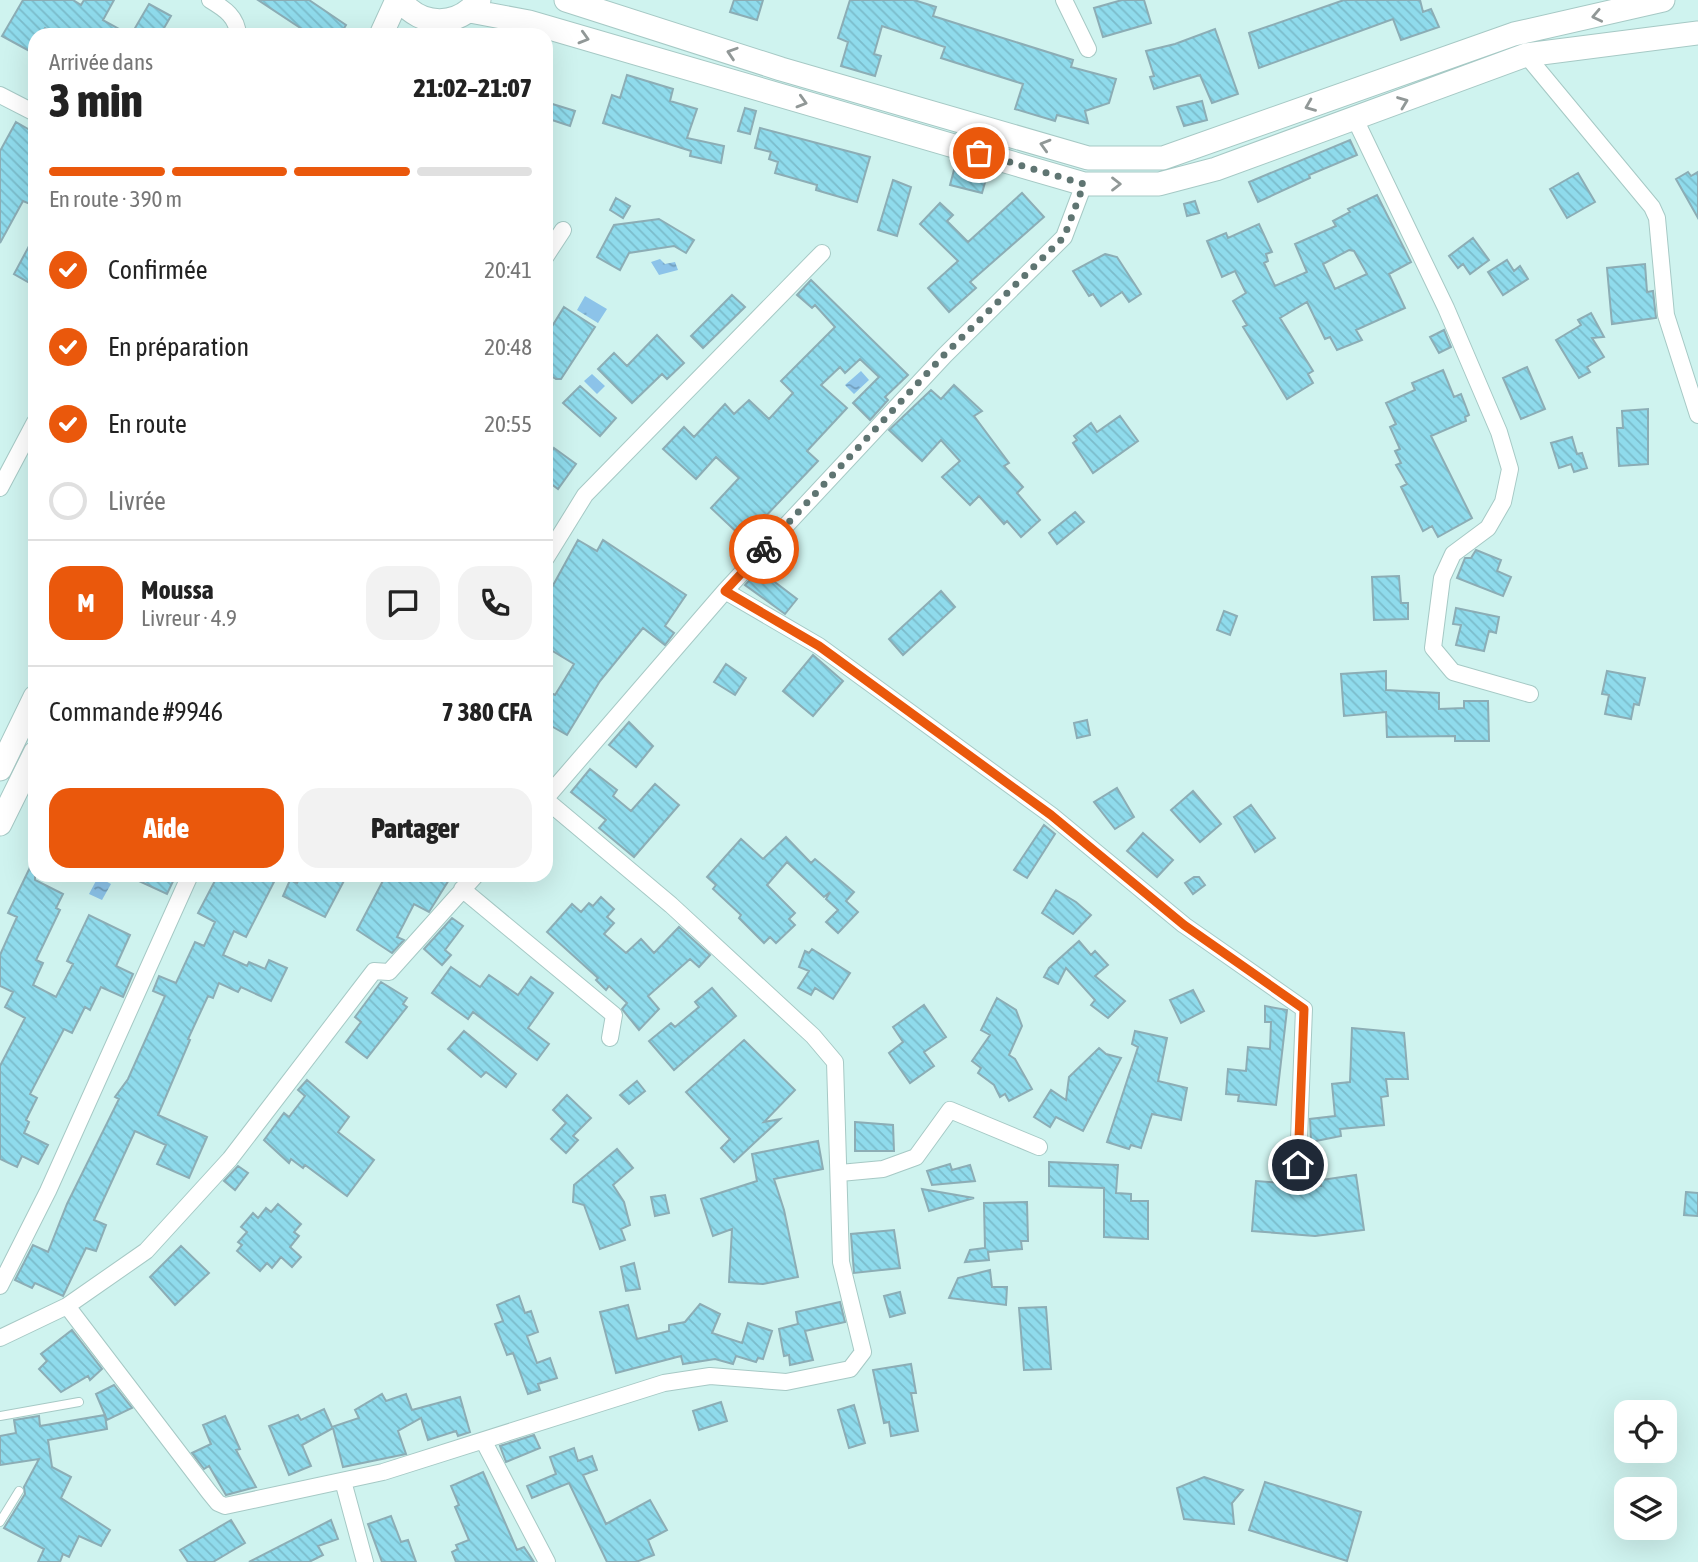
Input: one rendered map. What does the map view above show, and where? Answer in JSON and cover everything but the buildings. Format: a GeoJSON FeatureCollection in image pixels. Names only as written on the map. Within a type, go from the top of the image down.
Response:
{"type":"FeatureCollection","features":[{"type":"Feature","properties":{"kind":"street"},"geometry":{"type":"LineString","coordinates":[[210,0],[226,10],[237,28]]}},
{"type":"Feature","properties":{"kind":"street"},"geometry":{"type":"LineString","coordinates":[[385,28],[399,0],[418,16],[439,28],[474,5],[550,28]]}},
{"type":"Feature","properties":{"kind":"street"},"geometry":{"type":"LineString","coordinates":[[566,0],[781,69],[1088,158],[1163,158],[1514,34],[1663,0]]}},
{"type":"Feature","properties":{"kind":"street"},"geometry":{"type":"LineString","coordinates":[[1064,0],[1088,49]]}},
{"type":"Feature","properties":{"kind":"street"},"geometry":{"type":"LineString","coordinates":[[553,29],[1084,184],[1159,184],[1216,169],[1526,55],[1698,33]]}},
{"type":"Feature","properties":{"kind":"street"},"geometry":{"type":"LineString","coordinates":[[1526,55],[1652,206],[1657,218],[1666,315],[1698,415]]}},
{"type":"Feature","properties":{"kind":"street"},"geometry":{"type":"LineString","coordinates":[[0,95],[28,109]]}},
{"type":"Feature","properties":{"kind":"street"},"geometry":{"type":"LineString","coordinates":[[1355,119],[1446,308],[1499,432],[1510,468],[1503,502],[1488,528],[1453,554],[1442,578],[1433,648],[1453,672],[1530,694]]}},
{"type":"Feature","properties":{"kind":"street"},"geometry":{"type":"LineString","coordinates":[[553,791],[725,591],[944,355],[1064,237],[1084,184]]}},
{"type":"Feature","properties":{"kind":"street"},"geometry":{"type":"LineString","coordinates":[[553,245],[563,230]]}},
{"type":"Feature","properties":{"kind":"street"},"geometry":{"type":"LineString","coordinates":[[553,547],[585,495],[822,253]]}},
{"type":"Feature","properties":{"kind":"street"},"geometry":{"type":"LineString","coordinates":[[0,488],[28,435]]}},
{"type":"Feature","properties":{"kind":"street"},"geometry":{"type":"LineString","coordinates":[[725,591],[819,646],[1051,815],[1184,925],[1304,1009],[1298,1165]]}},
{"type":"Feature","properties":{"kind":"street"},"geometry":{"type":"LineString","coordinates":[[0,769],[28,711]]}},
{"type":"Feature","properties":{"kind":"street"},"geometry":{"type":"LineString","coordinates":[[0,824],[28,767]]}},
{"type":"Feature","properties":{"kind":"street"},"geometry":{"type":"LineString","coordinates":[[67,1306],[218,1503],[233,1504],[343,1481],[484,1442],[664,1383],[710,1376],[786,1382],[850,1369],[863,1352],[841,1262],[837,1219],[840,1173],[835,1062],[813,1036],[671,905],[553,805]]}},
{"type":"Feature","properties":{"kind":"street"},"geometry":{"type":"LineString","coordinates":[[0,1286],[48,1191],[187,882]]}},
{"type":"Feature","properties":{"kind":"street"},"geometry":{"type":"LineString","coordinates":[[0,1338],[67,1306],[146,1251],[230,1160],[374,971],[389,972],[409,954],[469,882]]}},
{"type":"Feature","properties":{"kind":"street"},"geometry":{"type":"LineString","coordinates":[[462,889],[614,1015],[610,1038]]}},
{"type":"Feature","properties":{"kind":"street"},"geometry":{"type":"LineString","coordinates":[[840,1173],[883,1169],[916,1157],[950,1110],[1039,1147]]}},
{"type":"Feature","properties":{"kind":"street"},"geometry":{"type":"LineString","coordinates":[[484,1442],[547,1562]]}},
{"type":"Feature","properties":{"kind":"street"},"geometry":{"type":"LineString","coordinates":[[343,1481],[365,1562]]}},
{"type":"Feature","properties":{"kind":"lane"},"geometry":{"type":"LineString","coordinates":[[0,1416],[79,1402]]}},
{"type":"Feature","properties":{"kind":"lane"},"geometry":{"type":"LineString","coordinates":[[0,1522],[19,1491]]}},
{"type":"Feature","properties":{"kind":"water"},"geometry":{"type":"Polygon","coordinates":[[[660,259],[665,264],[675,262],[678,270],[659,275],[651,262],[660,259]]]}},
{"type":"Feature","properties":{"kind":"water"},"geometry":{"type":"Polygon","coordinates":[[[585,296],[607,309],[598,323],[577,310],[585,296]]]}},
{"type":"Feature","properties":{"kind":"water"},"geometry":{"type":"Polygon","coordinates":[[[861,371],[869,380],[854,394],[845,385],[861,371]]]}},
{"type":"Feature","properties":{"kind":"water"},"geometry":{"type":"Polygon","coordinates":[[[592,374],[605,386],[597,394],[584,381],[592,374]]]}},
{"type":"Feature","properties":{"kind":"water"},"geometry":{"type":"Polygon","coordinates":[[[95,882],[111,884],[102,900],[89,894],[95,882]]]}},
{"type":"Feature","properties":{"kind":"way so far"},"geometry":{"type":"LineString","coordinates":[[764,549],[944,355],[1064,237],[1084,184],[979,153]]}},
{"type":"Feature","properties":{"kind":"route"},"geometry":{"type":"LineString","coordinates":[[764,549],[725,591],[819,646],[1051,815],[1184,925],[1304,1009],[1298,1165]]}}]}
